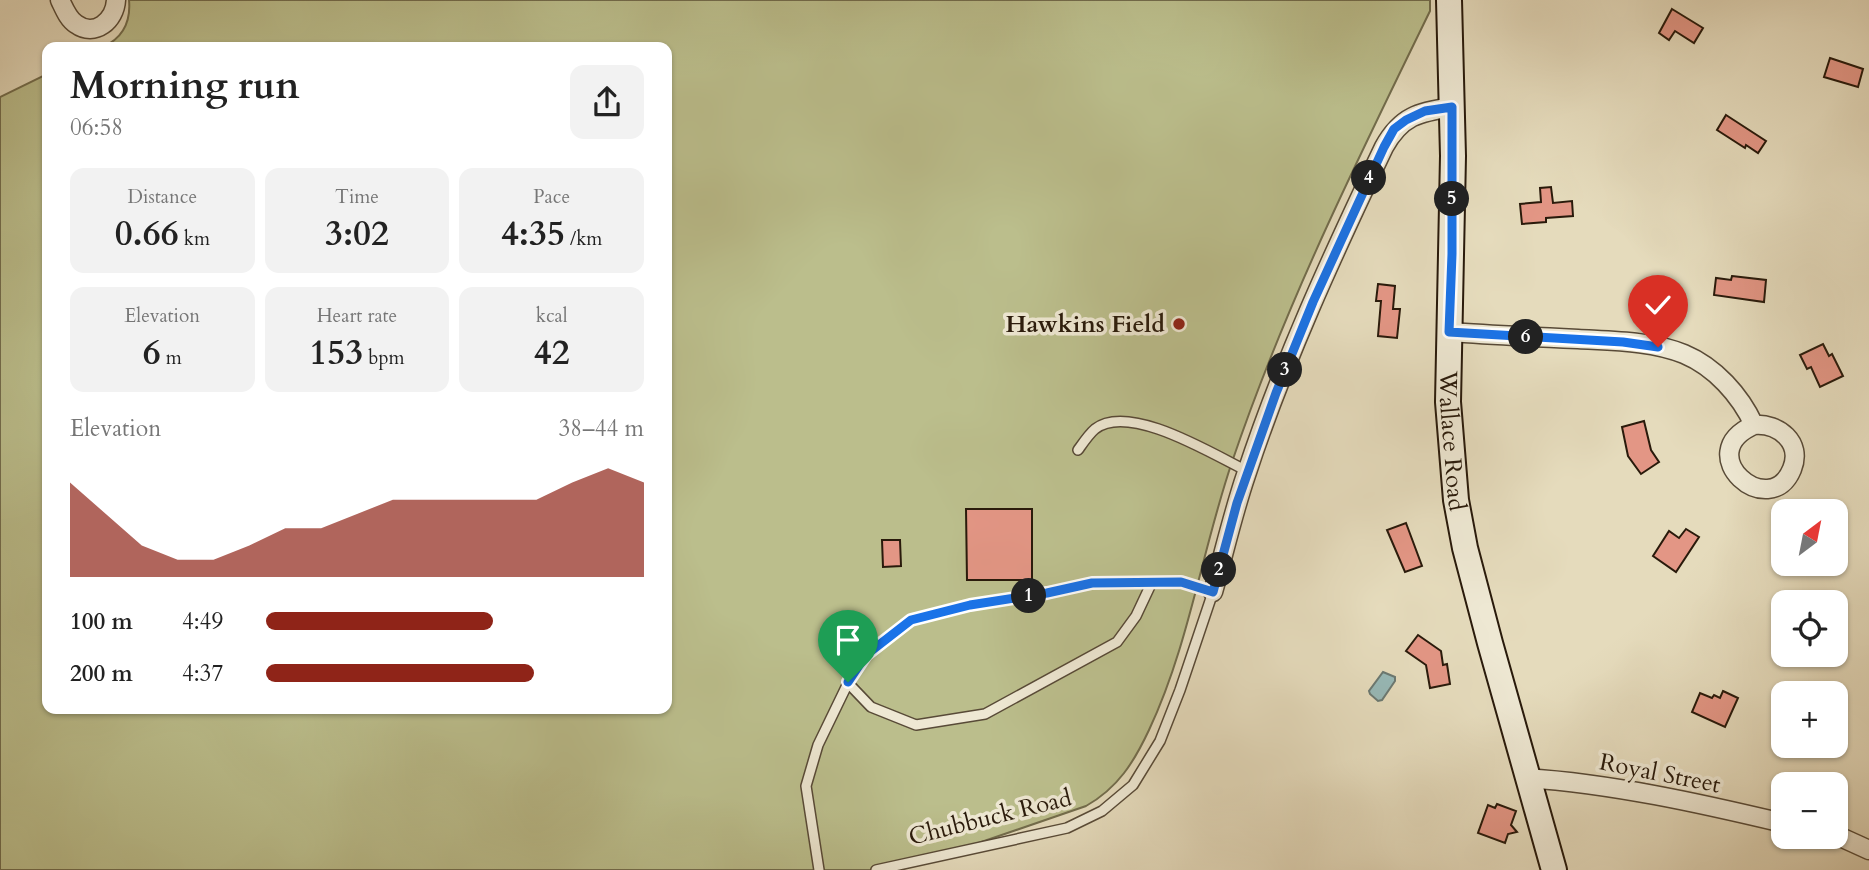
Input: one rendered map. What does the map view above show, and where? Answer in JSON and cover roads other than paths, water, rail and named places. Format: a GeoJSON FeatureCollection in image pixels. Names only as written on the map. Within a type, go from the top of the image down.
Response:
{"type":"FeatureCollection","features":[{"type":"Feature","properties":{"kind":"street"},"geometry":{"type":"LineString","coordinates":[[60,0],[69,19],[83,28],[92,29],[100,27],[112,17],[116,0]]}},
{"type":"Feature","properties":{"kind":"street","name":"Wallace Road"},"geometry":{"type":"LineString","coordinates":[[1449,0],[1452,107],[1450,439],[1456,500],[1465,548],[1526,778],[1554,870]]}},
{"type":"Feature","properties":{"kind":"street","name":"Chubbuck Road"},"geometry":{"type":"LineString","coordinates":[[1213,592],[1247,471],[1313,302],[1389,138],[1394,129],[1406,120],[1425,111],[1452,107]]}},
{"type":"Feature","properties":{"kind":"street"},"geometry":{"type":"LineString","coordinates":[[1449,332],[1623,342],[1683,353],[1700,362],[1718,377],[1745,405],[1754,425]]}},
{"type":"Feature","properties":{"kind":"street","name":"Royal Street"},"geometry":{"type":"LineString","coordinates":[[1526,778],[1567,781],[1679,800],[1771,820]]}},
{"type":"Feature","properties":{"kind":"street"},"geometry":{"type":"LineString","coordinates":[[1848,840],[1869,850]]}},
{"type":"Feature","properties":{"kind":"lane"},"geometry":{"type":"LineString","coordinates":[[1078,450],[1096,428],[1123,420],[1168,431],[1247,471]]}},
{"type":"Feature","properties":{"kind":"lane"},"geometry":{"type":"LineString","coordinates":[[848,682],[871,707],[916,725],[985,714],[1118,642],[1136,616],[1152,582]]}},
{"type":"Feature","properties":{"kind":"lane"},"geometry":{"type":"LineString","coordinates":[[819,870],[806,786],[818,745],[848,682],[866,655],[911,620],[970,605],[1092,583],[1181,582],[1213,592]]}},
{"type":"Feature","properties":{"kind":"lane","name":"Chubbuck Road"},"geometry":{"type":"LineString","coordinates":[[876,870],[1067,828],[1102,811],[1133,785],[1160,741],[1181,690],[1213,592]]}},
{"type":"Feature","properties":{"kind":"water"},"geometry":{"type":"Polygon","coordinates":[[[1383,672],[1395,677],[1395,681],[1382,700],[1378,701],[1369,691],[1383,672]]]}},
{"type":"Feature","properties":{"kind":"place","name":"Hawkins Field"},"geometry":{"type":"Point","coordinates":[1179,324]}}]}
